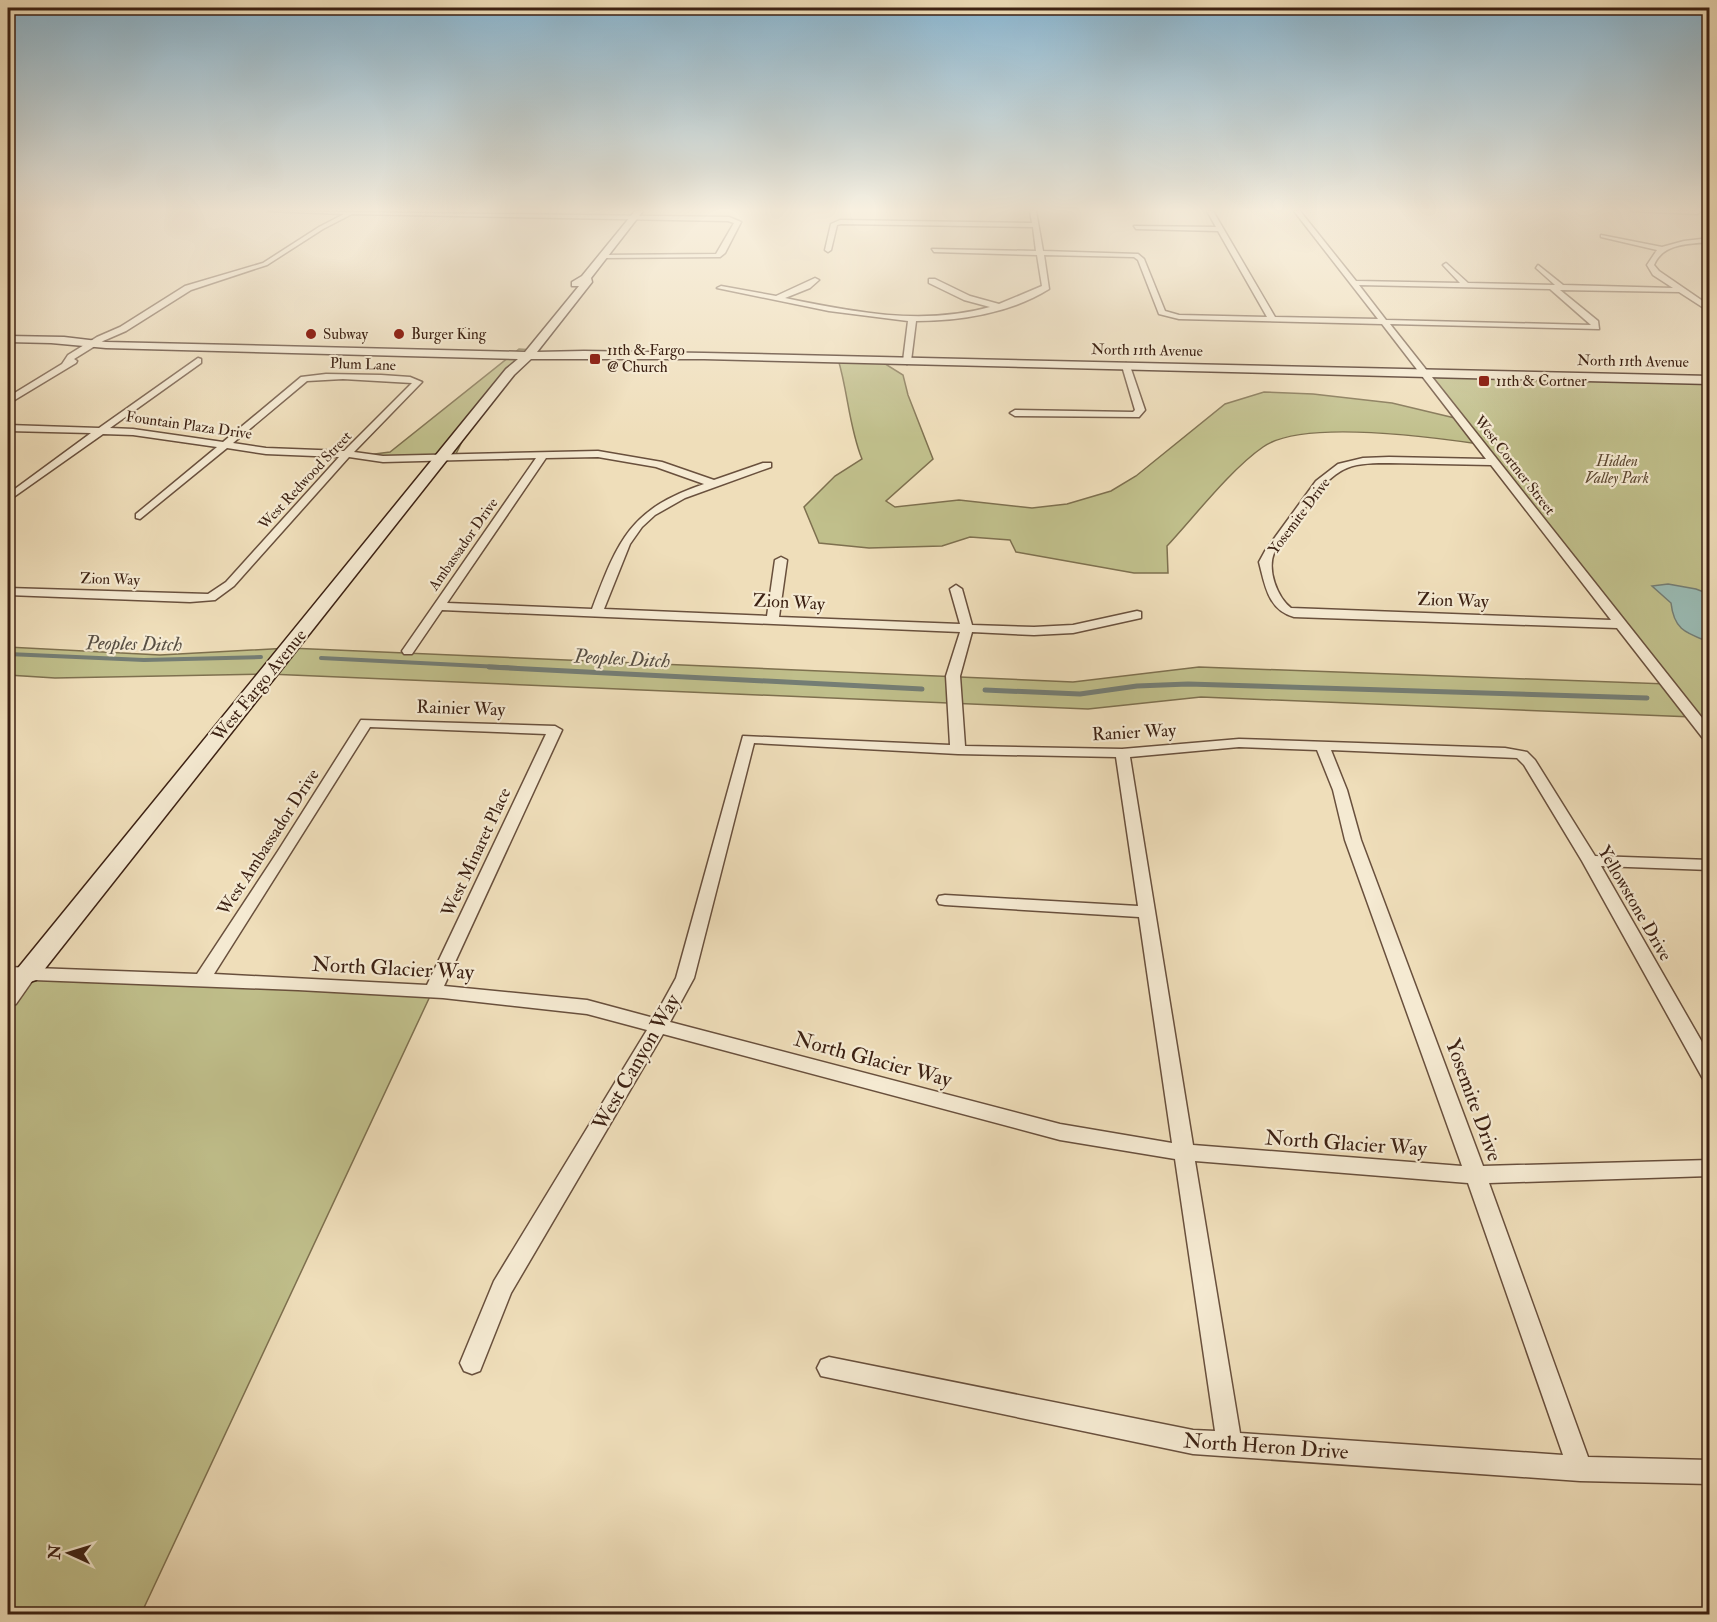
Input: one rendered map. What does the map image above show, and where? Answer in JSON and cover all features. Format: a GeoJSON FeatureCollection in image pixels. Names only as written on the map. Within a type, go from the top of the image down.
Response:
{"type":"FeatureCollection","features":[{"type":"Feature","properties":{"kind":"main road","name":"West Fargo Avenue"},"geometry":{"type":"LineString","coordinates":[[17,974],[442,457],[524,352],[584,287]]}},
{"type":"Feature","properties":{"kind":"main road","name":"North 11th Avenue"},"geometry":{"type":"LineString","coordinates":[[8,339],[243,349],[524,352]]}},
{"type":"Feature","properties":{"kind":"main road","name":"North 11th Avenue"},"geometry":{"type":"LineString","coordinates":[[103,342],[352,345],[584,354],[1710,380]]}},
{"type":"Feature","properties":{"kind":"main road","name":"North 11th Avenue"},"geometry":{"type":"LineString","coordinates":[[243,349],[328,349],[352,345]]}},
{"type":"Feature","properties":{"kind":"street"},"geometry":{"type":"LineString","coordinates":[[8,401],[192,287]]}},
{"type":"Feature","properties":{"kind":"street"},"geometry":{"type":"LineString","coordinates":[[776,298],[805,287]]}},
{"type":"Feature","properties":{"kind":"street"},"geometry":{"type":"LineString","coordinates":[[944,287],[967,298],[1000,307]]}},
{"type":"Feature","properties":{"kind":"street"},"geometry":{"type":"LineString","coordinates":[[721,288],[861,316],[912,318],[965,316],[1000,307],[1046,287]]}},
{"type":"Feature","properties":{"kind":"street"},"geometry":{"type":"LineString","coordinates":[[1152,287],[1160,309],[1168,316],[1596,327],[1595,323],[1557,287]]}},
{"type":"Feature","properties":{"kind":"street"},"geometry":{"type":"LineString","coordinates":[[1254,287],[1272,319]]}},
{"type":"Feature","properties":{"kind":"street","name":"West Cortner Street"},"geometry":{"type":"LineString","coordinates":[[1357,287],[1710,738]]}},
{"type":"Feature","properties":{"kind":"street"},"geometry":{"type":"LineString","coordinates":[[1543,287],[1680,290]]}},
{"type":"Feature","properties":{"kind":"street"},"geometry":{"type":"LineString","coordinates":[[1676,287],[1710,310]]}},
{"type":"Feature","properties":{"kind":"street"},"geometry":{"type":"LineString","coordinates":[[907,361],[912,318]]}},
{"type":"Feature","properties":{"kind":"street"},"geometry":{"type":"LineString","coordinates":[[66,363],[86,356],[123,329]]}},
{"type":"Feature","properties":{"kind":"street"},"geometry":{"type":"LineString","coordinates":[[8,498],[198,361]]}},
{"type":"Feature","properties":{"kind":"street"},"geometry":{"type":"LineString","coordinates":[[1015,413],[1136,415],[1140,410],[1125,366]]}},
{"type":"Feature","properties":{"kind":"street","name":"Plum Lane"},"geometry":{"type":"LineString","coordinates":[[222,446],[307,378],[417,381]]}},
{"type":"Feature","properties":{"kind":"street","name":"West Redwood Street"},"geometry":{"type":"LineString","coordinates":[[211,597],[230,584],[348,454],[416,385],[417,381]]}},
{"type":"Feature","properties":{"kind":"street","name":"Fountain Plaza Drive"},"geometry":{"type":"LineString","coordinates":[[8,428],[104,429],[222,446],[298,454],[367,455],[383,459],[543,455],[624,456],[672,466],[716,484]]}},
{"type":"Feature","properties":{"kind":"street"},"geometry":{"type":"LineString","coordinates":[[140,516],[222,446]]}},
{"type":"Feature","properties":{"kind":"street","name":"Ambassador Drive"},"geometry":{"type":"LineString","coordinates":[[408,651],[543,455]]}},
{"type":"Feature","properties":{"kind":"street","name":"Yosemite Drive"},"geometry":{"type":"LineString","coordinates":[[1285,611],[1278,603],[1265,562],[1305,504],[1329,475],[1346,464],[1369,460],[1494,462]]}},
{"type":"Feature","properties":{"kind":"street"},"geometry":{"type":"LineString","coordinates":[[597,612],[626,544],[639,524],[662,507],[766,465]]}},
{"type":"Feature","properties":{"kind":"street"},"geometry":{"type":"LineString","coordinates":[[773,619],[782,560]]}},
{"type":"Feature","properties":{"kind":"street"},"geometry":{"type":"LineString","coordinates":[[956,589],[967,628],[953,676],[958,750]]}},
{"type":"Feature","properties":{"kind":"street","name":"Zion Way"},"geometry":{"type":"LineString","coordinates":[[8,592],[211,597]]}},
{"type":"Feature","properties":{"kind":"street","name":"Zion Way"},"geometry":{"type":"LineString","coordinates":[[439,606],[1034,631],[1073,629],[1137,615]]}},
{"type":"Feature","properties":{"kind":"street","name":"Zion Way"},"geometry":{"type":"LineString","coordinates":[[1285,611],[1620,624]]}},
{"type":"Feature","properties":{"kind":"street","name":"Rainier Way"},"geometry":{"type":"LineString","coordinates":[[366,723],[555,730]]}},
{"type":"Feature","properties":{"kind":"street","name":"West Ambassador Drive"},"geometry":{"type":"LineString","coordinates":[[201,981],[285,853],[366,723]]}},
{"type":"Feature","properties":{"kind":"street","name":"West Minaret Place"},"geometry":{"type":"LineString","coordinates":[[432,992],[555,730]]}},
{"type":"Feature","properties":{"kind":"street","name":"Ranier Way"},"geometry":{"type":"LineString","coordinates":[[748,739],[958,750],[1122,753],[1239,743],[1505,752],[1522,755]]}},
{"type":"Feature","properties":{"kind":"street","name":"West Canyon Way"},"geometry":{"type":"LineString","coordinates":[[472,1363],[502,1288],[658,1028],[685,978],[748,739]]}},
{"type":"Feature","properties":{"kind":"street","name":"Yosemite Drive"},"geometry":{"type":"LineString","coordinates":[[1323,747],[1340,790],[1353,840],[1580,1469]]}},
{"type":"Feature","properties":{"kind":"street"},"geometry":{"type":"LineString","coordinates":[[1122,753],[1229,1443]]}},
{"type":"Feature","properties":{"kind":"street","name":"Yellowstone Drive"},"geometry":{"type":"LineString","coordinates":[[1522,755],[1530,764],[1590,861],[1710,1074]]}},
{"type":"Feature","properties":{"kind":"street"},"geometry":{"type":"LineString","coordinates":[[1590,861],[1710,865]]}},
{"type":"Feature","properties":{"kind":"street"},"geometry":{"type":"LineString","coordinates":[[945,900],[1146,912]]}},
{"type":"Feature","properties":{"kind":"street","name":"North Glacier Way"},"geometry":{"type":"LineString","coordinates":[[17,974],[432,992],[519,998],[587,1007],[658,1028],[1060,1132],[1183,1152],[1287,1162],[1475,1174],[1710,1168]]}},
{"type":"Feature","properties":{"kind":"street","name":"West Fargo Avenue"},"geometry":{"type":"LineString","coordinates":[[8,999],[17,974]]}},
{"type":"Feature","properties":{"kind":"street","name":"North Heron Drive"},"geometry":{"type":"LineString","coordinates":[[829,1368],[1193,1442],[1580,1469],[1710,1472]]}},
{"type":"Feature","properties":{"kind":"green space"},"geometry":{"type":"Polygon","coordinates":[[[519,349],[534,350],[469,427],[455,456],[383,459],[367,455],[390,452],[519,349]]]}},
{"type":"Feature","properties":{"kind":"green space","name":"Hidden Valley Park"},"geometry":{"type":"Polygon","coordinates":[[[838,359],[879,360],[903,375],[908,395],[933,459],[886,501],[895,507],[959,500],[1032,508],[1067,504],[1111,491],[1136,476],[1225,404],[1264,392],[1313,394],[1392,403],[1459,419],[1424,373],[1709,380],[1709,738],[1693,717],[1201,697],[1088,709],[268,674],[55,678],[8,675],[8,647],[160,655],[289,648],[1073,682],[1199,667],[1667,684],[1479,444],[1368,432],[1306,434],[1282,439],[1263,447],[1238,468],[1167,546],[1168,573],[1134,573],[1016,552],[1010,540],[970,537],[942,546],[869,548],[819,543],[804,507],[835,476],[862,459],[854,435],[838,359]]]}},
{"type":"Feature","properties":{"kind":"green space"},"geometry":{"type":"Polygon","coordinates":[[[8,973],[432,992],[141,1614],[8,1614],[8,973]]]}},
{"type":"Feature","properties":{"kind":"water"},"geometry":{"type":"Polygon","coordinates":[[[1668,584],[1709,594],[1709,642],[1682,629],[1675,619],[1671,603],[1652,586],[1668,584]]]}},
{"type":"Feature","properties":{"kind":"waterway","name":"Peoples Ditch"},"geometry":{"type":"LineString","coordinates":[[8,654],[144,660],[261,657]]}},
{"type":"Feature","properties":{"kind":"waterway","name":"Peoples Ditch"},"geometry":{"type":"LineString","coordinates":[[321,658],[518,668]]}},
{"type":"Feature","properties":{"kind":"waterway","name":"Peoples Ditch"},"geometry":{"type":"LineString","coordinates":[[489,667],[922,689]]}},
{"type":"Feature","properties":{"kind":"waterway"},"geometry":{"type":"LineString","coordinates":[[985,690],[1080,694],[1137,686],[1188,684],[1647,698]]}},
{"type":"Feature","properties":{"kind":"place","name":"Subway"},"geometry":{"type":"Point","coordinates":[311,334]}},
{"type":"Feature","properties":{"kind":"place","name":"Burger King"},"geometry":{"type":"Point","coordinates":[399,334]}},
{"type":"Feature","properties":{"kind":"place","name":"11th & Fargo @ Church"},"geometry":{"type":"Point","coordinates":[595,359]}},
{"type":"Feature","properties":{"kind":"place","name":"11th & Cortner"},"geometry":{"type":"Point","coordinates":[1484,381]}}]}
